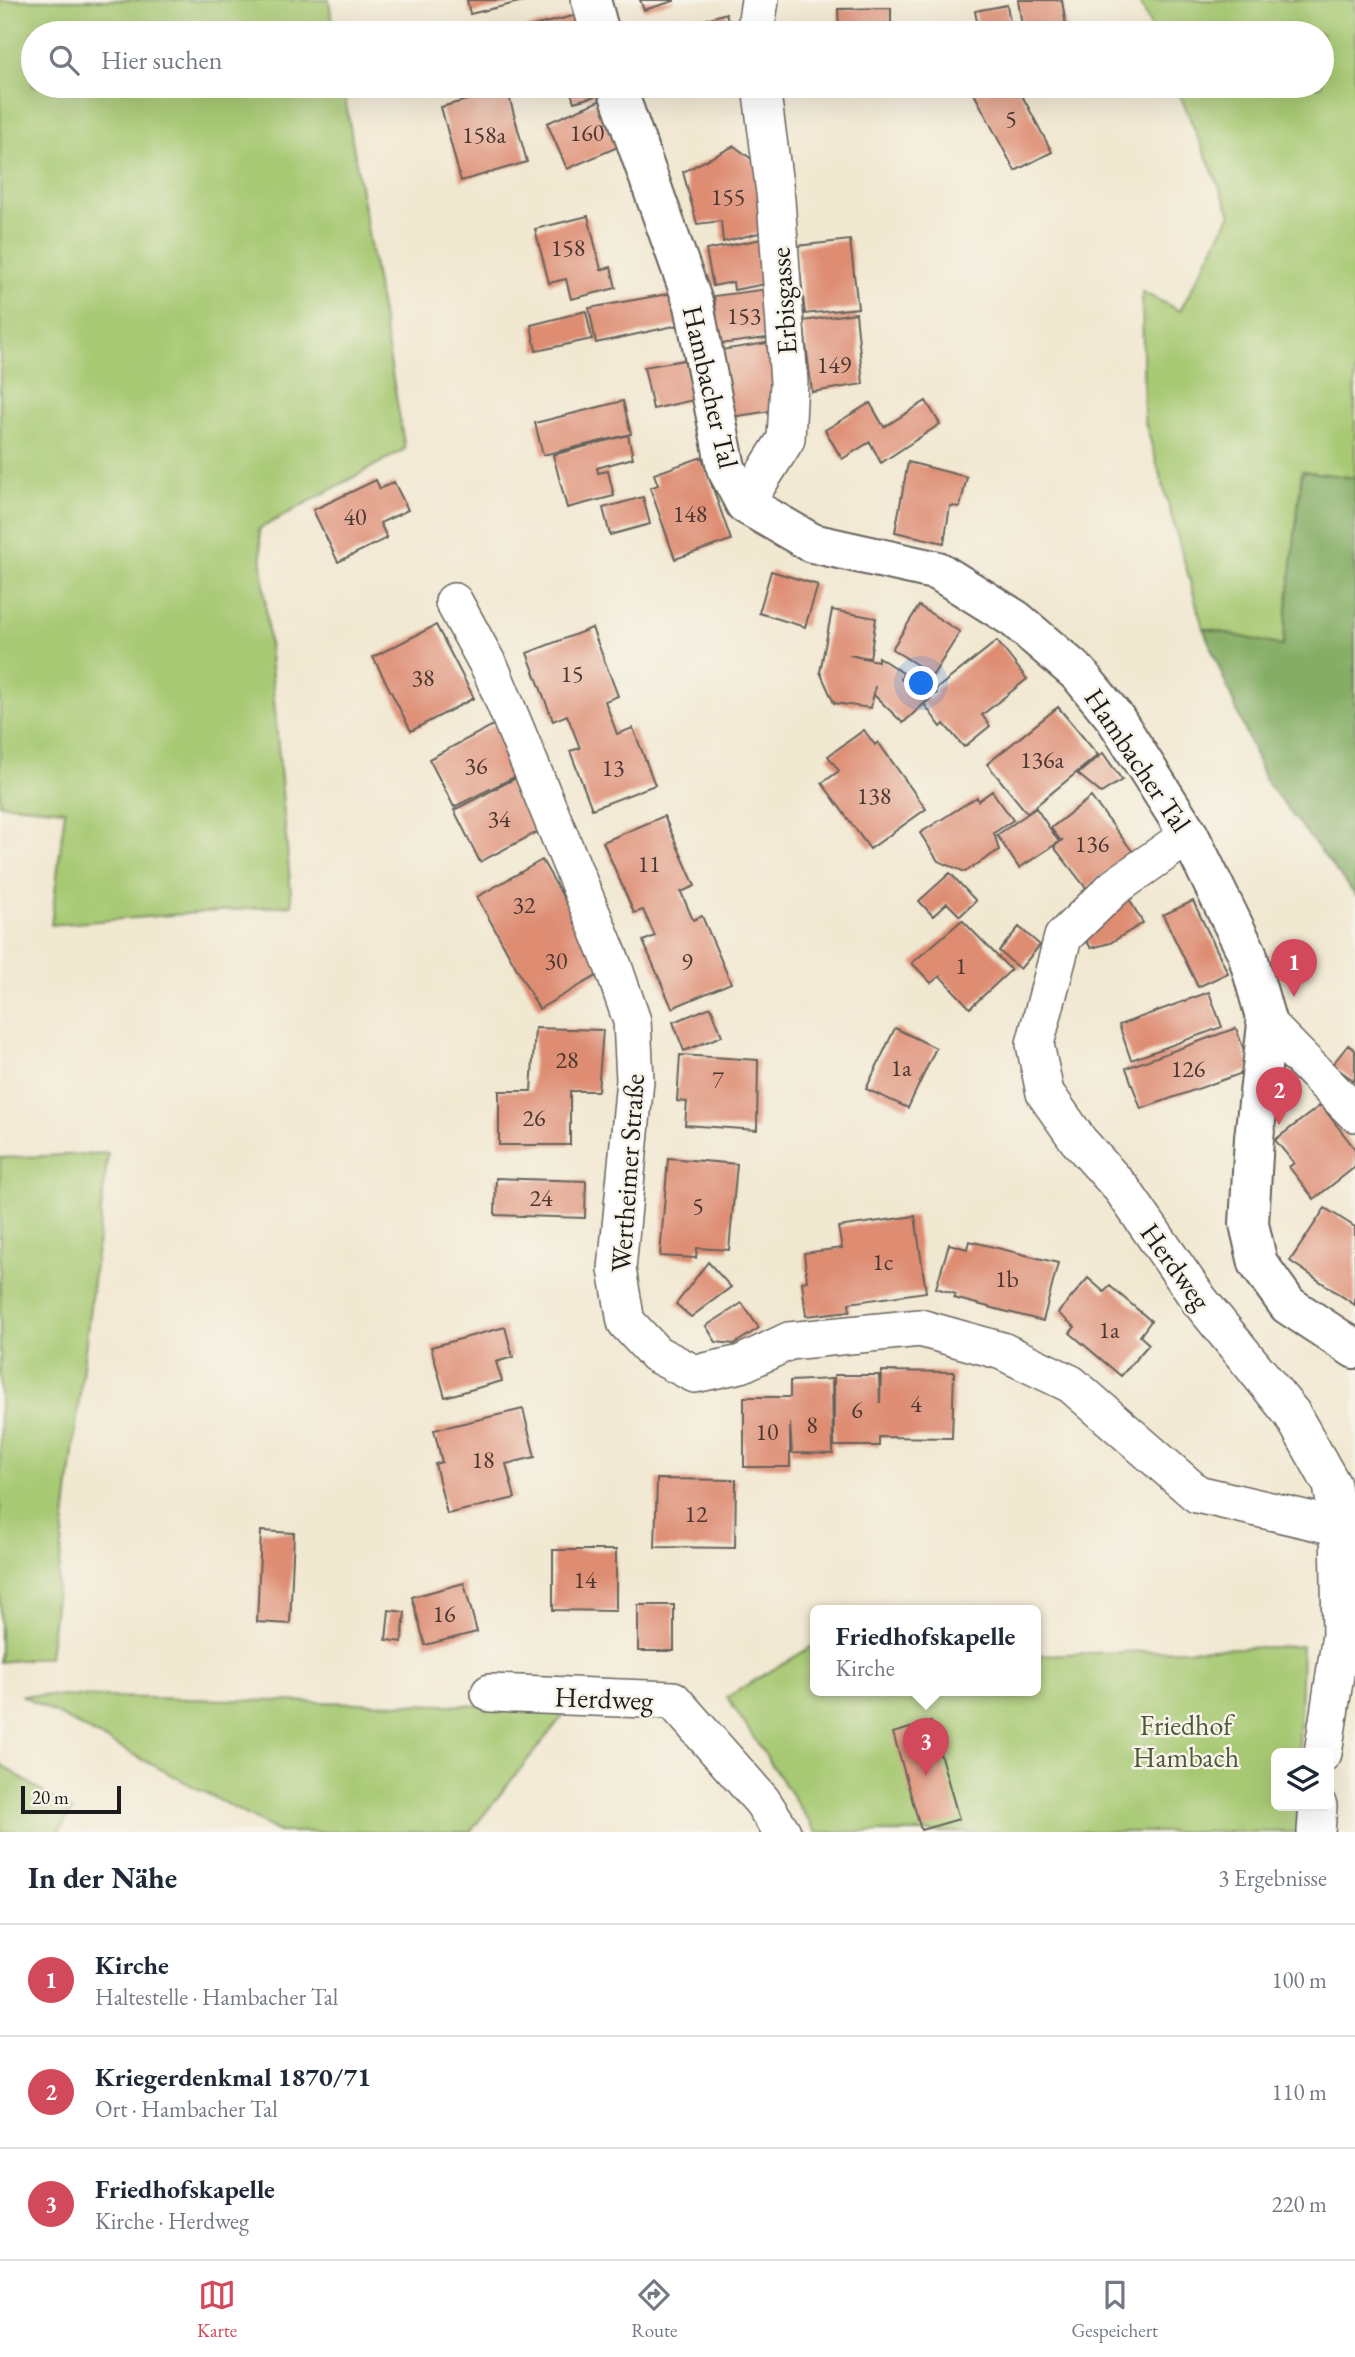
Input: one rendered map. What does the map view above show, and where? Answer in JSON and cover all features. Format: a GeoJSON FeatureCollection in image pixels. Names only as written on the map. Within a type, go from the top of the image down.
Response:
{"type":"FeatureCollection","features":[{"type":"Feature","properties":{"kind":"street"},"geometry":{"type":"LineString","coordinates":[[592,0],[597,21]]}},
{"type":"Feature","properties":{"kind":"street"},"geometry":{"type":"LineString","coordinates":[[757,21],[760,0]]}},
{"type":"Feature","properties":{"kind":"street","name":"Hambacher Tal"},"geometry":{"type":"LineString","coordinates":[[620,98],[694,305],[726,468],[745,504],[812,543],[938,572],[1015,619],[1079,674],[1115,718],[1189,835],[1247,953],[1267,1024],[1254,1138],[1250,1224],[1258,1263],[1288,1305],[1355,1349]]}},
{"type":"Feature","properties":{"kind":"street","name":"Erbisgasse"},"geometry":{"type":"LineString","coordinates":[[745,504],[786,439],[789,382],[776,200],[763,98]]}},
{"type":"Feature","properties":{"kind":"street","name":"Wertheimer Straße"},"geometry":{"type":"LineString","coordinates":[[454,602],[492,672],[613,966],[632,1021],[635,1080],[617,1269],[626,1322],[656,1354],[695,1374],[741,1364],[789,1341],[920,1328],[1002,1351],[1071,1384],[1198,1494],[1339,1527]]}},
{"type":"Feature","properties":{"kind":"street","name":"Herdweg"},"geometry":{"type":"LineString","coordinates":[[1189,835],[1115,887],[1063,937],[1035,1044],[1045,1093],[1078,1140],[1122,1189],[1200,1301],[1292,1414],[1332,1485],[1339,1527],[1341,1635],[1324,1748]]}},
{"type":"Feature","properties":{"kind":"street","name":"Hambacher Tal"},"geometry":{"type":"LineString","coordinates":[[1267,1024],[1355,1113]]}},
{"type":"Feature","properties":{"kind":"street","name":"Herdweg"},"geometry":{"type":"LineString","coordinates":[[489,1693],[673,1700],[762,1801],[782,1832]]}},
{"type":"Feature","properties":{"kind":"street"},"geometry":{"type":"LineString","coordinates":[[1316,1832],[1318,1811]]}},
{"type":"Feature","properties":{"kind":"green space"},"geometry":{"type":"Polygon","coordinates":[[[0,0],[329,0],[332,21],[21,21],[21,98],[345,98],[405,449],[259,529],[292,905],[51,925],[65,810],[0,804],[0,0]]]}},
{"type":"Feature","properties":{"kind":"green space"},"geometry":{"type":"Polygon","coordinates":[[[1139,0],[1355,0],[1355,478],[1302,471],[1283,647],[1203,628],[1144,418],[1142,292],[1180,311],[1231,214],[1181,98],[1334,98],[1334,21],[1148,21],[1139,0]]]}},
{"type":"Feature","properties":{"kind":"green space"},"geometry":{"type":"Polygon","coordinates":[[[1302,471],[1355,478],[1355,895],[1265,780],[1203,628],[1283,646],[1302,471]]]}},
{"type":"Feature","properties":{"kind":"green space"},"geometry":{"type":"Polygon","coordinates":[[[108,1153],[49,1657],[0,1662],[0,1158],[108,1153]]]}},
{"type":"Feature","properties":{"kind":"green space","name":"Friedhof Hambach"},"geometry":{"type":"Polygon","coordinates":[[[1302,1646],[1299,1748],[1271,1748],[1271,1811],[1298,1811],[1297,1832],[816,1832],[727,1697],[810,1648],[810,1696],[1041,1696],[1041,1655],[1302,1646]]]}},
{"type":"Feature","properties":{"kind":"green space"},"geometry":{"type":"Polygon","coordinates":[[[21,1695],[486,1706],[578,1697],[470,1832],[279,1832],[21,1695]]]}},
{"type":"Feature","properties":{"kind":"green space"},"geometry":{"type":"Polygon","coordinates":[[[0,1764],[72,1811],[58,1832],[0,1832],[0,1764]]]}},
{"type":"Feature","properties":{"kind":"building"},"geometry":{"type":"Polygon","coordinates":[[[467,0],[524,0],[524,1],[470,14],[467,0]]]}},
{"type":"Feature","properties":{"kind":"building"},"geometry":{"type":"Polygon","coordinates":[[[640,0],[674,0],[674,1],[644,10],[640,0]]]}},
{"type":"Feature","properties":{"kind":"building"},"geometry":{"type":"Polygon","coordinates":[[[1018,0],[1062,0],[1065,21],[1021,21],[1018,0]]]}},
{"type":"Feature","properties":{"kind":"building"},"geometry":{"type":"Polygon","coordinates":[[[1007,5],[1010,21],[977,21],[975,11],[1007,5]]]}},
{"type":"Feature","properties":{"kind":"building"},"geometry":{"type":"Polygon","coordinates":[[[891,8],[891,21],[838,21],[838,9],[891,8]]]}},
{"type":"Feature","properties":{"kind":"building"},"geometry":{"type":"Polygon","coordinates":[[[585,13],[587,21],[553,21],[585,13]]]}},
{"type":"Feature","properties":{"kind":"building"},"geometry":{"type":"Polygon","coordinates":[[[726,13],[728,21],[701,21],[726,13]]]}},
{"type":"Feature","properties":{"kind":"building"},"geometry":{"type":"Polygon","coordinates":[[[474,98],[509,98],[527,162],[461,181],[441,107],[474,98]]]}},
{"type":"Feature","properties":{"kind":"building"},"geometry":{"type":"Polygon","coordinates":[[[573,98],[588,98],[574,102],[573,98]]]}},
{"type":"Feature","properties":{"kind":"building"},"geometry":{"type":"Polygon","coordinates":[[[606,98],[627,143],[567,169],[547,123],[606,98]]]}},
{"type":"Feature","properties":{"kind":"building"},"geometry":{"type":"Polygon","coordinates":[[[976,98],[1023,98],[1052,152],[1015,171],[976,98]]]}},
{"type":"Feature","properties":{"kind":"building"},"geometry":{"type":"Polygon","coordinates":[[[734,146],[765,169],[767,231],[723,242],[721,221],[697,224],[683,172],[734,146]]]}},
{"type":"Feature","properties":{"kind":"building"},"geometry":{"type":"Polygon","coordinates":[[[588,216],[601,270],[611,267],[616,288],[571,299],[566,279],[549,283],[535,229],[588,216]]]}},
{"type":"Feature","properties":{"kind":"building"},"geometry":{"type":"Polygon","coordinates":[[[767,238],[776,282],[734,290],[733,282],[713,286],[706,250],[767,238]]]}},
{"type":"Feature","properties":{"kind":"building"},"geometry":{"type":"Polygon","coordinates":[[[850,240],[858,308],[805,314],[797,246],[850,240]]]}},
{"type":"Feature","properties":{"kind":"building"},"geometry":{"type":"Polygon","coordinates":[[[768,289],[775,337],[720,344],[714,296],[768,289]]]}},
{"type":"Feature","properties":{"kind":"building"},"geometry":{"type":"Polygon","coordinates":[[[673,293],[679,325],[596,343],[589,308],[673,293]]]}},
{"type":"Feature","properties":{"kind":"building"},"geometry":{"type":"Polygon","coordinates":[[[586,311],[592,339],[536,351],[531,325],[586,311]]]}},
{"type":"Feature","properties":{"kind":"building"},"geometry":{"type":"Polygon","coordinates":[[[856,313],[863,384],[812,392],[803,321],[856,313]]]}},
{"type":"Feature","properties":{"kind":"building"},"geometry":{"type":"Polygon","coordinates":[[[773,342],[783,409],[731,417],[721,350],[773,342]]]}},
{"type":"Feature","properties":{"kind":"building"},"geometry":{"type":"Polygon","coordinates":[[[690,359],[698,399],[653,409],[644,367],[690,359]]]}},
{"type":"Feature","properties":{"kind":"building"},"geometry":{"type":"Polygon","coordinates":[[[623,401],[631,434],[543,455],[535,423],[623,401]]]}},
{"type":"Feature","properties":{"kind":"building"},"geometry":{"type":"Polygon","coordinates":[[[926,401],[940,424],[881,463],[870,442],[842,459],[825,430],[870,403],[884,427],[926,401]]]}},
{"type":"Feature","properties":{"kind":"building"},"geometry":{"type":"Polygon","coordinates":[[[628,435],[633,458],[597,468],[598,473],[608,471],[614,496],[567,508],[553,455],[628,435]]]}},
{"type":"Feature","properties":{"kind":"building"},"geometry":{"type":"Polygon","coordinates":[[[702,457],[731,540],[675,559],[650,488],[658,485],[654,474],[702,457]]]}},
{"type":"Feature","properties":{"kind":"building"},"geometry":{"type":"Polygon","coordinates":[[[908,462],[967,477],[960,507],[950,506],[944,543],[895,532],[908,462]]]}},
{"type":"Feature","properties":{"kind":"building"},"geometry":{"type":"Polygon","coordinates":[[[376,480],[380,489],[394,482],[408,510],[380,523],[387,538],[338,562],[313,510],[376,480]]]}},
{"type":"Feature","properties":{"kind":"building"},"geometry":{"type":"Polygon","coordinates":[[[643,497],[650,524],[610,535],[603,508],[643,497]]]}},
{"type":"Feature","properties":{"kind":"building"},"geometry":{"type":"Polygon","coordinates":[[[771,571],[818,585],[805,627],[759,613],[771,571]]]}},
{"type":"Feature","properties":{"kind":"building"},"geometry":{"type":"Polygon","coordinates":[[[919,606],[960,632],[933,675],[892,649],[919,606]]]}},
{"type":"Feature","properties":{"kind":"building"},"geometry":{"type":"Polygon","coordinates":[[[832,610],[876,618],[870,658],[849,655],[878,661],[878,657],[903,673],[901,679],[929,699],[903,723],[874,695],[875,686],[871,708],[834,703],[820,672],[832,610]]]}},
{"type":"Feature","properties":{"kind":"building"},"geometry":{"type":"Polygon","coordinates":[[[436,625],[474,698],[411,731],[373,657],[436,625]]]}},
{"type":"Feature","properties":{"kind":"building"},"geometry":{"type":"Polygon","coordinates":[[[592,628],[618,696],[605,701],[617,734],[633,728],[655,785],[592,809],[570,751],[580,748],[567,715],[553,721],[527,653],[592,628]]]}},
{"type":"Feature","properties":{"kind":"building"},"geometry":{"type":"Polygon","coordinates":[[[997,641],[1027,679],[982,715],[990,726],[964,747],[944,724],[941,727],[924,704],[937,693],[935,690],[997,641]]]}},
{"type":"Feature","properties":{"kind":"building"},"geometry":{"type":"Polygon","coordinates":[[[1058,707],[1098,755],[1027,813],[987,764],[1058,707]]]}},
{"type":"Feature","properties":{"kind":"building"},"geometry":{"type":"Polygon","coordinates":[[[497,723],[524,772],[454,807],[429,759],[497,723]]]}},
{"type":"Feature","properties":{"kind":"building"},"geometry":{"type":"Polygon","coordinates":[[[864,730],[875,745],[878,742],[926,809],[870,849],[822,783],[839,771],[828,756],[864,730]]]}},
{"type":"Feature","properties":{"kind":"building"},"geometry":{"type":"Polygon","coordinates":[[[1103,753],[1122,780],[1101,793],[1078,774],[1103,753]]]}},
{"type":"Feature","properties":{"kind":"building"},"geometry":{"type":"Polygon","coordinates":[[[518,777],[545,828],[480,862],[454,810],[518,777]]]}},
{"type":"Feature","properties":{"kind":"building"},"geometry":{"type":"Polygon","coordinates":[[[992,791],[1013,820],[994,833],[999,850],[965,872],[938,861],[920,833],[977,797],[978,801],[992,791]]]}},
{"type":"Feature","properties":{"kind":"building"},"geometry":{"type":"Polygon","coordinates":[[[1091,797],[1133,852],[1086,888],[1054,847],[1061,841],[1051,828],[1091,797]]]}},
{"type":"Feature","properties":{"kind":"building"},"geometry":{"type":"Polygon","coordinates":[[[1036,808],[1059,842],[1019,868],[997,835],[1036,808]]]}},
{"type":"Feature","properties":{"kind":"building"},"geometry":{"type":"Polygon","coordinates":[[[664,816],[695,886],[681,892],[693,920],[702,916],[731,983],[672,1008],[643,941],[655,936],[643,910],[634,913],[603,842],[664,816]]]}},
{"type":"Feature","properties":{"kind":"building"},"geometry":{"type":"Polygon","coordinates":[[[542,860],[605,971],[539,1009],[477,897],[542,860]]]}},
{"type":"Feature","properties":{"kind":"building"},"geometry":{"type":"Polygon","coordinates":[[[950,873],[976,901],[960,916],[947,903],[933,916],[919,901],[950,873]]]}},
{"type":"Feature","properties":{"kind":"building"},"geometry":{"type":"Polygon","coordinates":[[[1125,892],[1143,923],[1110,943],[1091,948],[1080,931],[1125,892]]]}},
{"type":"Feature","properties":{"kind":"building"},"geometry":{"type":"Polygon","coordinates":[[[1193,901],[1228,973],[1198,987],[1163,915],[1193,901]]]}},
{"type":"Feature","properties":{"kind":"building"},"geometry":{"type":"Polygon","coordinates":[[[962,920],[1011,970],[970,1008],[940,976],[931,983],[912,963],[962,920]]]}},
{"type":"Feature","properties":{"kind":"building"},"geometry":{"type":"Polygon","coordinates":[[[1019,927],[1040,945],[1020,969],[999,951],[1019,927]]]}},
{"type":"Feature","properties":{"kind":"building"},"geometry":{"type":"Polygon","coordinates":[[[1209,992],[1222,1027],[1131,1060],[1119,1025],[1209,992]]]}},
{"type":"Feature","properties":{"kind":"building"},"geometry":{"type":"Polygon","coordinates":[[[711,1007],[722,1036],[684,1051],[673,1022],[711,1007]]]}},
{"type":"Feature","properties":{"kind":"building"},"geometry":{"type":"Polygon","coordinates":[[[535,1028],[603,1030],[598,1091],[570,1091],[570,1145],[499,1145],[499,1091],[531,1091],[535,1028]]]}},
{"type":"Feature","properties":{"kind":"building"},"geometry":{"type":"Polygon","coordinates":[[[895,1028],[936,1048],[908,1108],[866,1089],[895,1028]]]}},
{"type":"Feature","properties":{"kind":"building"},"geometry":{"type":"Polygon","coordinates":[[[1236,1028],[1251,1070],[1141,1109],[1126,1068],[1236,1028]]]}},
{"type":"Feature","properties":{"kind":"building"},"geometry":{"type":"Polygon","coordinates":[[[1348,1045],[1355,1050],[1355,1087],[1351,1084],[1353,1080],[1332,1065],[1348,1045]]]}},
{"type":"Feature","properties":{"kind":"building"},"geometry":{"type":"Polygon","coordinates":[[[680,1055],[758,1060],[757,1130],[685,1125],[687,1102],[677,1101],[680,1055]]]}},
{"type":"Feature","properties":{"kind":"building"},"geometry":{"type":"Polygon","coordinates":[[[1321,1105],[1355,1149],[1355,1167],[1314,1199],[1289,1167],[1294,1163],[1275,1140],[1321,1105]]]}},
{"type":"Feature","properties":{"kind":"building"},"geometry":{"type":"Polygon","coordinates":[[[668,1158],[737,1164],[729,1250],[697,1248],[696,1258],[660,1256],[668,1158]]]}},
{"type":"Feature","properties":{"kind":"building"},"geometry":{"type":"Polygon","coordinates":[[[496,1178],[586,1181],[585,1218],[495,1215],[496,1178]]]}},
{"type":"Feature","properties":{"kind":"building"},"geometry":{"type":"Polygon","coordinates":[[[1325,1208],[1355,1227],[1355,1305],[1290,1261],[1325,1208]]]}},
{"type":"Feature","properties":{"kind":"building"},"geometry":{"type":"Polygon","coordinates":[[[915,1216],[926,1292],[849,1303],[850,1311],[806,1316],[802,1282],[807,1281],[804,1253],[842,1248],[838,1227],[915,1216]]]}},
{"type":"Feature","properties":{"kind":"building"},"geometry":{"type":"Polygon","coordinates":[[[969,1241],[1058,1263],[1043,1321],[954,1298],[956,1294],[936,1288],[949,1244],[967,1249],[969,1241]]]}},
{"type":"Feature","properties":{"kind":"building"},"geometry":{"type":"Polygon","coordinates":[[[708,1262],[731,1287],[691,1317],[676,1304],[708,1262]]]}},
{"type":"Feature","properties":{"kind":"building"},"geometry":{"type":"Polygon","coordinates":[[[1088,1278],[1104,1292],[1110,1286],[1151,1321],[1140,1336],[1149,1344],[1121,1376],[1070,1333],[1075,1327],[1058,1313],[1088,1278]]]}},
{"type":"Feature","properties":{"kind":"building"},"geometry":{"type":"Polygon","coordinates":[[[742,1303],[759,1328],[734,1344],[716,1342],[706,1326],[742,1303]]]}},
{"type":"Feature","properties":{"kind":"building"},"geometry":{"type":"Polygon","coordinates":[[[505,1327],[513,1357],[496,1362],[502,1381],[445,1397],[431,1347],[505,1327]]]}},
{"type":"Feature","properties":{"kind":"building"},"geometry":{"type":"Polygon","coordinates":[[[881,1371],[954,1372],[952,1438],[879,1437],[879,1446],[834,1446],[834,1375],[879,1375],[880,1403],[881,1371]]]}},
{"type":"Feature","properties":{"kind":"building"},"geometry":{"type":"Polygon","coordinates":[[[832,1379],[833,1454],[792,1453],[790,1423],[790,1467],[744,1467],[744,1397],[790,1397],[790,1381],[832,1379]]]}},
{"type":"Feature","properties":{"kind":"building"},"geometry":{"type":"Polygon","coordinates":[[[523,1409],[535,1457],[506,1464],[515,1498],[447,1514],[435,1464],[442,1462],[434,1430],[523,1409]]]}},
{"type":"Feature","properties":{"kind":"building"},"geometry":{"type":"Polygon","coordinates":[[[657,1479],[736,1480],[735,1548],[655,1547],[657,1479]]]}},
{"type":"Feature","properties":{"kind":"building"},"geometry":{"type":"Polygon","coordinates":[[[261,1531],[294,1533],[290,1624],[257,1622],[261,1531]]]}},
{"type":"Feature","properties":{"kind":"building"},"geometry":{"type":"Polygon","coordinates":[[[553,1550],[616,1550],[616,1611],[553,1610],[553,1550]]]}},
{"type":"Feature","properties":{"kind":"building"},"geometry":{"type":"Polygon","coordinates":[[[464,1583],[477,1632],[425,1645],[412,1597],[464,1583]]]}},
{"type":"Feature","properties":{"kind":"building"},"geometry":{"type":"Polygon","coordinates":[[[638,1605],[674,1605],[674,1651],[638,1651],[638,1605]]]}},
{"type":"Feature","properties":{"kind":"building"},"geometry":{"type":"Polygon","coordinates":[[[389,1610],[405,1612],[402,1642],[386,1640],[389,1610]]]}},
{"type":"Feature","properties":{"kind":"building"},"geometry":{"type":"Polygon","coordinates":[[[931,1722],[959,1819],[921,1830],[893,1733],[931,1722]]]}},
{"type":"Feature","properties":{"kind":"place","name":"Kirche"},"geometry":{"type":"Point","coordinates":[1294,997]}},
{"type":"Feature","properties":{"kind":"place","name":"Kriegerdenkmal 1870/71"},"geometry":{"type":"Point","coordinates":[1279,1125]}},
{"type":"Feature","properties":{"kind":"place","name":"Friedhofskapelle"},"geometry":{"type":"Point","coordinates":[926,1776]}}]}
